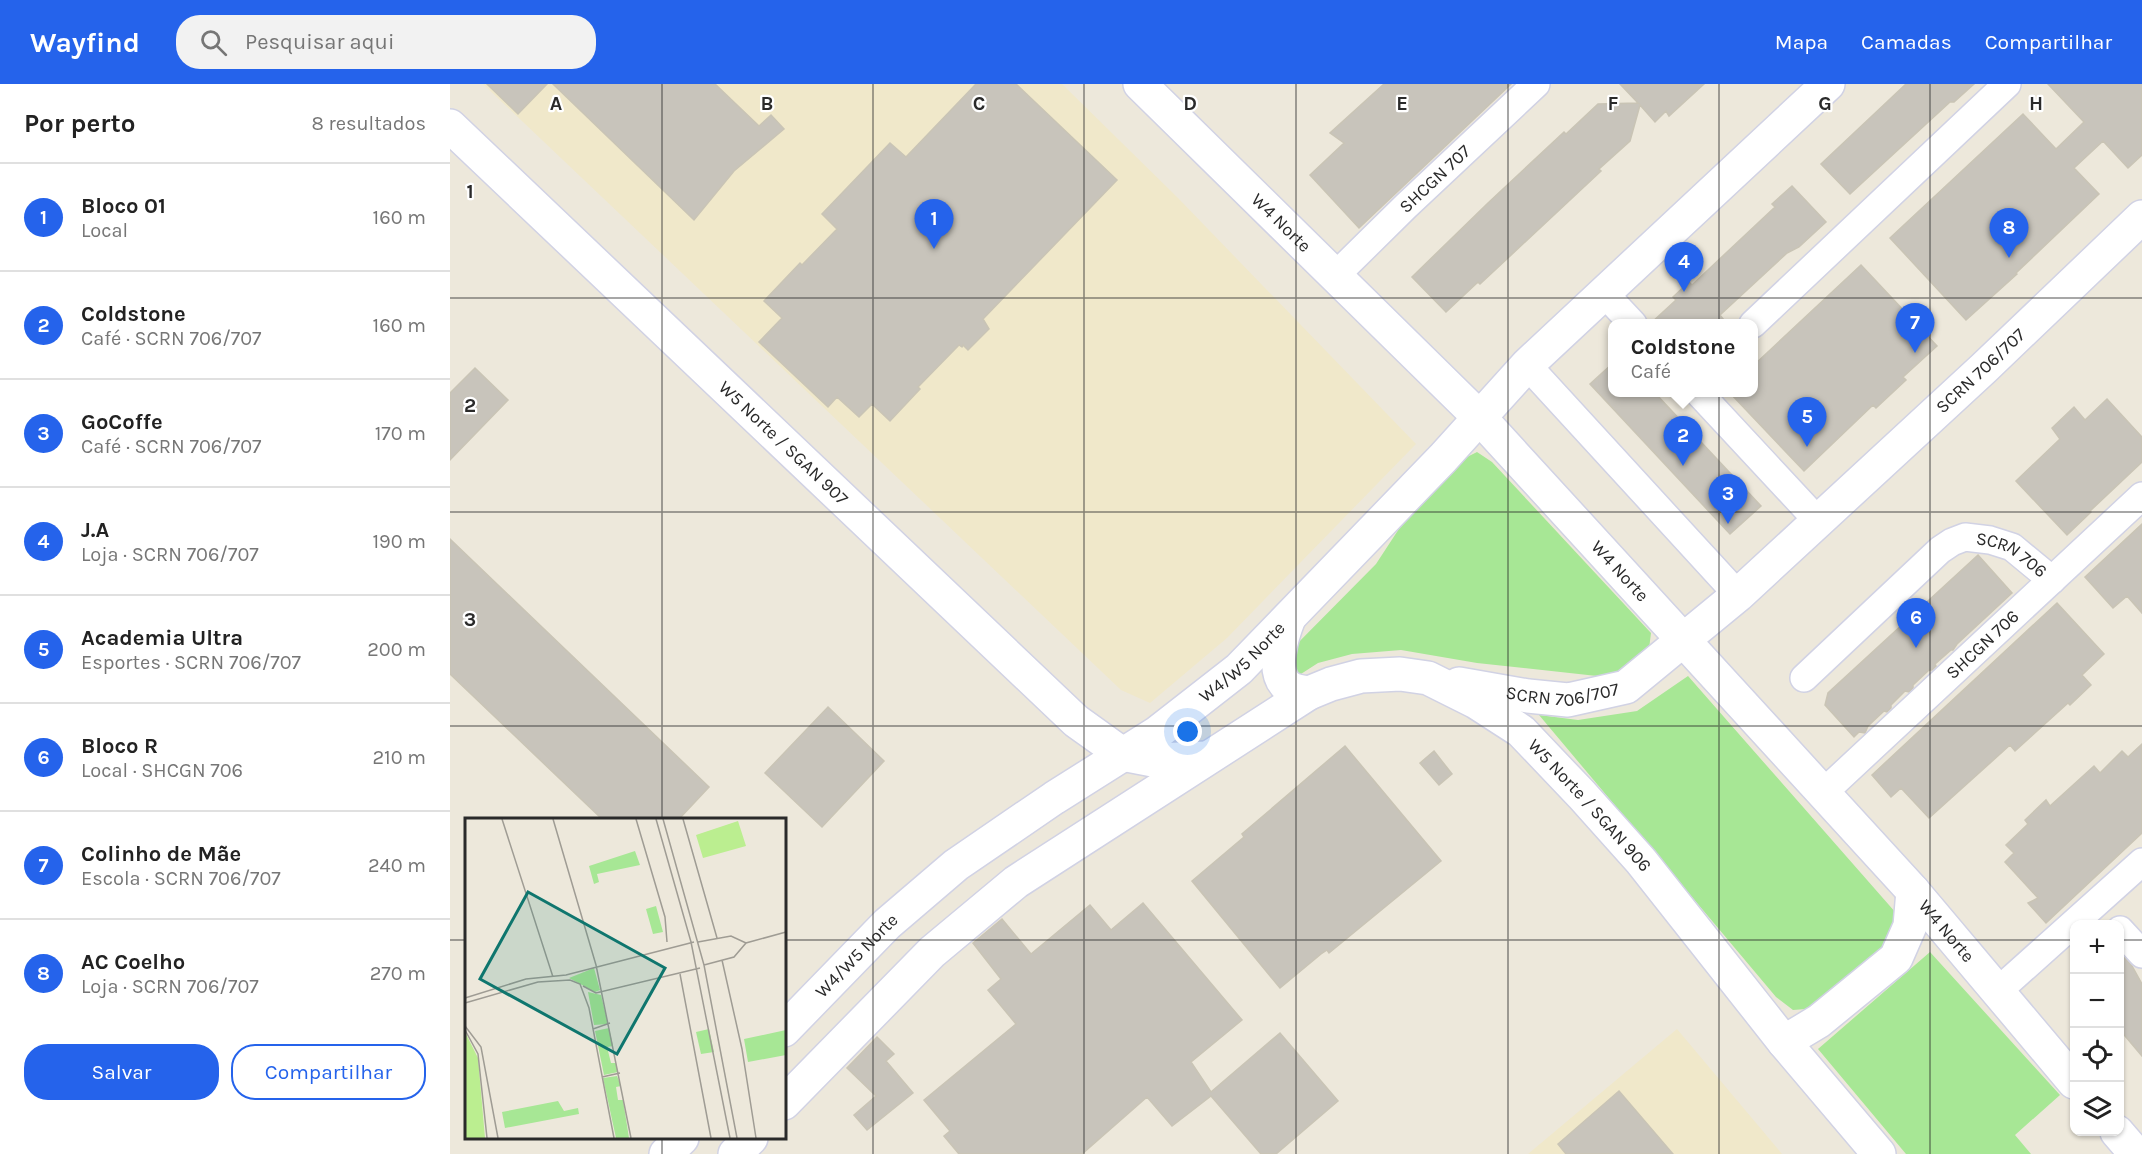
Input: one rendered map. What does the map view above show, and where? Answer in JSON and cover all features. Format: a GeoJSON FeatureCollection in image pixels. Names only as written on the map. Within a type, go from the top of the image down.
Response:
{"type":"FeatureCollection","features":[{"type":"Feature","properties":{"kind":"main road","name":"W4 Norte"},"geometry":{"type":"LineString","coordinates":[[1140,84],[1480,418],[1913,891],[2070,1077]]}},
{"type":"Feature","properties":{"kind":"main road"},"geometry":{"type":"LineString","coordinates":[[1604,293],[1828,84]]}},
{"type":"Feature","properties":{"kind":"main road","name":"W5 Norte / SGAN 907"},"geometry":{"type":"LineString","coordinates":[[450,126],[1076,721],[1122,754]]}},
{"type":"Feature","properties":{"kind":"main road","name":"SCRN 706/707"},"geometry":{"type":"LineString","coordinates":[[1428,678],[1528,696],[1568,700],[1626,687],[1738,596],[2142,217]]}},
{"type":"Feature","properties":{"kind":"main road","name":"W4/W5 Norte"},"geometry":{"type":"LineString","coordinates":[[786,1028],[887,924],[956,865],[1157,733],[1239,669],[1443,458],[1527,365],[1604,293]]}},
{"type":"Feature","properties":{"kind":"main road"},"geometry":{"type":"LineString","coordinates":[[1290,617],[1282,636],[1279,667],[1281,678],[1286,686],[1309,693]]}},
{"type":"Feature","properties":{"kind":"main road","name":"W5 Norte / SGAN 906"},"geometry":{"type":"LineString","coordinates":[[1207,758],[1309,693],[1360,676],[1400,674],[1428,678],[1476,702],[1521,731],[1641,861],[1784,1042],[1879,1154]]}},
{"type":"Feature","properties":{"kind":"main road"},"geometry":{"type":"LineString","coordinates":[[1122,754],[1153,760],[1207,758]]}},
{"type":"Feature","properties":{"kind":"main road"},"geometry":{"type":"LineString","coordinates":[[786,1101],[932,952],[1016,882],[1207,758]]}},
{"type":"Feature","properties":{"kind":"main road"},"geometry":{"type":"LineString","coordinates":[[1784,1042],[1819,1021],[1896,958],[1910,926],[1913,891]]}},
{"type":"Feature","properties":{"kind":"main road"},"geometry":{"type":"LineString","coordinates":[[2120,1136],[2136,1154]]}},
{"type":"Feature","properties":{"kind":"main road"},"geometry":{"type":"LineString","coordinates":[[666,1154],[680,1139]]}},
{"type":"Feature","properties":{"kind":"main road"},"geometry":{"type":"LineString","coordinates":[[735,1154],[749,1139]]}},
{"type":"Feature","properties":{"kind":"street","name":"SHCGN 707"},"geometry":{"type":"LineString","coordinates":[[1336,275],[1536,84]]}},
{"type":"Feature","properties":{"kind":"street"},"geometry":{"type":"LineString","coordinates":[[1758,319],[2007,84]]}},
{"type":"Feature","properties":{"kind":"street"},"geometry":{"type":"LineString","coordinates":[[1604,293],[1628,319]]}},
{"type":"Feature","properties":{"kind":"street"},"geometry":{"type":"LineString","coordinates":[[1527,365],[1738,596]]}},
{"type":"Feature","properties":{"kind":"street"},"geometry":{"type":"LineString","coordinates":[[1702,397],[1818,521]]}},
{"type":"Feature","properties":{"kind":"street","name":"SHCGN 706"},"geometry":{"type":"LineString","coordinates":[[1822,793],[2142,496]]}},
{"type":"Feature","properties":{"kind":"street","name":"SCRN 706"},"geometry":{"type":"LineString","coordinates":[[1804,678],[1940,550],[1952,542],[1965,537],[1974,537],[2012,547],[2052,580]]}},
{"type":"Feature","properties":{"kind":"street"},"geometry":{"type":"LineString","coordinates":[[1998,991],[2142,862]]}},
{"type":"Feature","properties":{"kind":"street"},"geometry":{"type":"LineString","coordinates":[[2096,905],[2110,920]]}},
{"type":"Feature","properties":{"kind":"street"},"geometry":{"type":"LineString","coordinates":[[2124,934],[2142,954]]}},
{"type":"Feature","properties":{"kind":"shaded area"},"geometry":{"type":"Polygon","coordinates":[[[483,84],[1062,84],[1178,198],[1416,444],[1227,638],[1150,703],[1121,690],[483,84]]]}},
{"type":"Feature","properties":{"kind":"shaded area"},"geometry":{"type":"Polygon","coordinates":[[[1677,1029],[1782,1154],[1528,1154],[1677,1029]]]}},
{"type":"Feature","properties":{"kind":"green space"},"geometry":{"type":"Polygon","coordinates":[[[1477,452],[1492,462],[1651,633],[1649,649],[1635,664],[1606,677],[1477,663],[1401,650],[1352,654],[1318,663],[1290,681],[1285,656],[1376,564],[1410,512],[1463,459],[1477,452]]]}},
{"type":"Feature","properties":{"kind":"green space"},"geometry":{"type":"Polygon","coordinates":[[[1688,676],[1896,913],[1896,934],[1886,949],[1818,1008],[1793,1010],[1776,997],[1539,715],[1578,720],[1637,711],[1688,676]]]}},
{"type":"Feature","properties":{"kind":"green space"},"geometry":{"type":"Polygon","coordinates":[[[1930,952],[2060,1095],[2015,1135],[2031,1154],[1906,1154],[1818,1049],[1930,952]]]}},
{"type":"Feature","properties":{"kind":"building"},"geometry":{"type":"Polygon","coordinates":[[[487,84],[547,84],[518,114],[487,84]]]}},
{"type":"Feature","properties":{"kind":"building"},"geometry":{"type":"Polygon","coordinates":[[[553,84],[715,84],[759,126],[771,115],[784,129],[734,171],[694,220],[553,84]]]}},
{"type":"Feature","properties":{"kind":"building"},"geometry":{"type":"Polygon","coordinates":[[[976,84],[1016,84],[1117,180],[983,319],[989,329],[968,350],[963,345],[962,347],[959,345],[918,387],[920,389],[890,421],[872,404],[859,417],[837,397],[828,407],[759,342],[782,318],[764,301],[837,229],[822,214],[890,143],[906,157],[976,84]]]}},
{"type":"Feature","properties":{"kind":"building"},"geometry":{"type":"Polygon","coordinates":[[[1384,84],[1511,84],[1359,228],[1310,175],[1344,143],[1330,133],[1384,84]]]}},
{"type":"Feature","properties":{"kind":"building"},"geometry":{"type":"Polygon","coordinates":[[[1620,84],[1704,84],[1669,116],[1666,111],[1655,122],[1640,105],[1630,141],[1494,271],[1480,284],[1478,282],[1446,312],[1412,277],[1564,132],[1566,134],[1598,104],[1638,103],[1620,84]]]}},
{"type":"Feature","properties":{"kind":"building"},"geometry":{"type":"Polygon","coordinates":[[[1906,84],[1974,84],[1954,102],[1950,102],[1850,194],[1821,164],[1906,84]]]}},
{"type":"Feature","properties":{"kind":"building"},"geometry":{"type":"Polygon","coordinates":[[[2048,84],[2142,84],[2142,155],[2128,168],[2103,141],[2074,168],[2099,194],[1966,320],[1890,238],[2023,114],[2056,149],[2084,122],[2048,84]]]}},
{"type":"Feature","properties":{"kind":"building"},"geometry":{"type":"Polygon","coordinates":[[[1792,186],[1826,222],[1799,247],[1787,253],[1720,315],[1723,319],[1655,319],[1676,300],[1673,297],[1689,282],[1692,285],[1775,207],[1772,204],[1792,186]]]}},
{"type":"Feature","properties":{"kind":"building"},"geometry":{"type":"Polygon","coordinates":[[[1861,265],[1937,346],[1903,377],[1906,380],[1876,408],[1873,405],[1804,471],[1734,397],[1758,397],[1758,361],[1861,265]]]}},
{"type":"Feature","properties":{"kind":"building"},"geometry":{"type":"Polygon","coordinates":[[[475,368],[508,400],[450,460],[450,393],[475,368]]]}},
{"type":"Feature","properties":{"kind":"building"},"geometry":{"type":"Polygon","coordinates":[[[1608,368],[1608,397],[1659,397],[1761,506],[1730,534],[1590,384],[1608,368]]]}},
{"type":"Feature","properties":{"kind":"building"},"geometry":{"type":"Polygon","coordinates":[[[2107,399],[2142,437],[2142,462],[2067,535],[2016,481],[2060,439],[2052,428],[2074,407],[2085,420],[2107,399]]]}},
{"type":"Feature","properties":{"kind":"building"},"geometry":{"type":"Polygon","coordinates":[[[2142,524],[2142,613],[2127,596],[2113,608],[2085,577],[2142,524]]]}},
{"type":"Feature","properties":{"kind":"building"},"geometry":{"type":"Polygon","coordinates":[[[450,539],[709,787],[680,818],[601,818],[450,674],[450,539]]]}},
{"type":"Feature","properties":{"kind":"building"},"geometry":{"type":"Polygon","coordinates":[[[1978,555],[2012,593],[1953,650],[1935,664],[1932,670],[1929,670],[1913,685],[1909,692],[1905,691],[1887,712],[1884,711],[1868,726],[1865,733],[1859,732],[1854,737],[1825,705],[1828,693],[1978,555]]]}},
{"type":"Feature","properties":{"kind":"building"},"geometry":{"type":"Polygon","coordinates":[[[2057,603],[2104,654],[2082,675],[2091,685],[2015,751],[2010,745],[1929,818],[1901,788],[1891,797],[1872,775],[2057,603]]]}},
{"type":"Feature","properties":{"kind":"building"},"geometry":{"type":"Polygon","coordinates":[[[828,707],[884,761],[822,827],[765,773],[828,707]]]}},
{"type":"Feature","properties":{"kind":"building"},"geometry":{"type":"Polygon","coordinates":[[[2142,744],[2142,833],[2046,923],[2028,903],[2038,898],[2005,862],[2014,853],[2006,845],[2028,824],[2025,820],[2046,800],[2050,806],[2094,766],[2100,773],[2122,751],[2128,757],[2142,744]]]}},
{"type":"Feature","properties":{"kind":"building"},"geometry":{"type":"Polygon","coordinates":[[[1345,746],[1441,861],[1329,953],[1327,950],[1321,954],[1280,988],[1192,881],[1244,837],[1242,834],[1345,746]]]}},
{"type":"Feature","properties":{"kind":"building"},"geometry":{"type":"Polygon","coordinates":[[[1434,751],[1452,774],[1439,785],[1420,763],[1434,751]]]}},
{"type":"Feature","properties":{"kind":"building"},"geometry":{"type":"Polygon","coordinates":[[[1143,903],[1242,1020],[1191,1062],[1211,1092],[1280,1033],[1338,1101],[1276,1154],[1261,1154],[1211,1096],[1172,1126],[1147,1097],[1082,1154],[959,1154],[944,1136],[950,1131],[924,1100],[1016,1024],[988,990],[1001,979],[973,943],[1002,919],[1031,954],[1090,905],[1111,930],[1143,903]]]}},
{"type":"Feature","properties":{"kind":"building"},"geometry":{"type":"Polygon","coordinates":[[[2124,957],[2142,984],[2142,1056],[2124,1035],[2124,957]]]}},
{"type":"Feature","properties":{"kind":"building"},"geometry":{"type":"Polygon","coordinates":[[[877,1037],[894,1054],[886,1061],[913,1093],[867,1130],[854,1115],[876,1096],[847,1068],[877,1037]]]}},
{"type":"Feature","properties":{"kind":"building"},"geometry":{"type":"Polygon","coordinates":[[[1619,1091],[1673,1154],[1566,1154],[1558,1144],[1619,1091]]]}},
{"type":"Feature","properties":{"kind":"place","name":"Bloco 01"},"geometry":{"type":"Point","coordinates":[934,249]}},
{"type":"Feature","properties":{"kind":"place","name":"AC Coelho"},"geometry":{"type":"Point","coordinates":[2009,258]}},
{"type":"Feature","properties":{"kind":"place","name":"J.A"},"geometry":{"type":"Point","coordinates":[1684,292]}},
{"type":"Feature","properties":{"kind":"place","name":"Colinho de Mãe"},"geometry":{"type":"Point","coordinates":[1915,353]}},
{"type":"Feature","properties":{"kind":"place","name":"Academia Ultra"},"geometry":{"type":"Point","coordinates":[1807,447]}},
{"type":"Feature","properties":{"kind":"place","name":"Coldstone"},"geometry":{"type":"Point","coordinates":[1683,466]}},
{"type":"Feature","properties":{"kind":"place","name":"GoCoffe"},"geometry":{"type":"Point","coordinates":[1728,524]}},
{"type":"Feature","properties":{"kind":"place","name":"Bloco R"},"geometry":{"type":"Point","coordinates":[1916,648]}}]}
